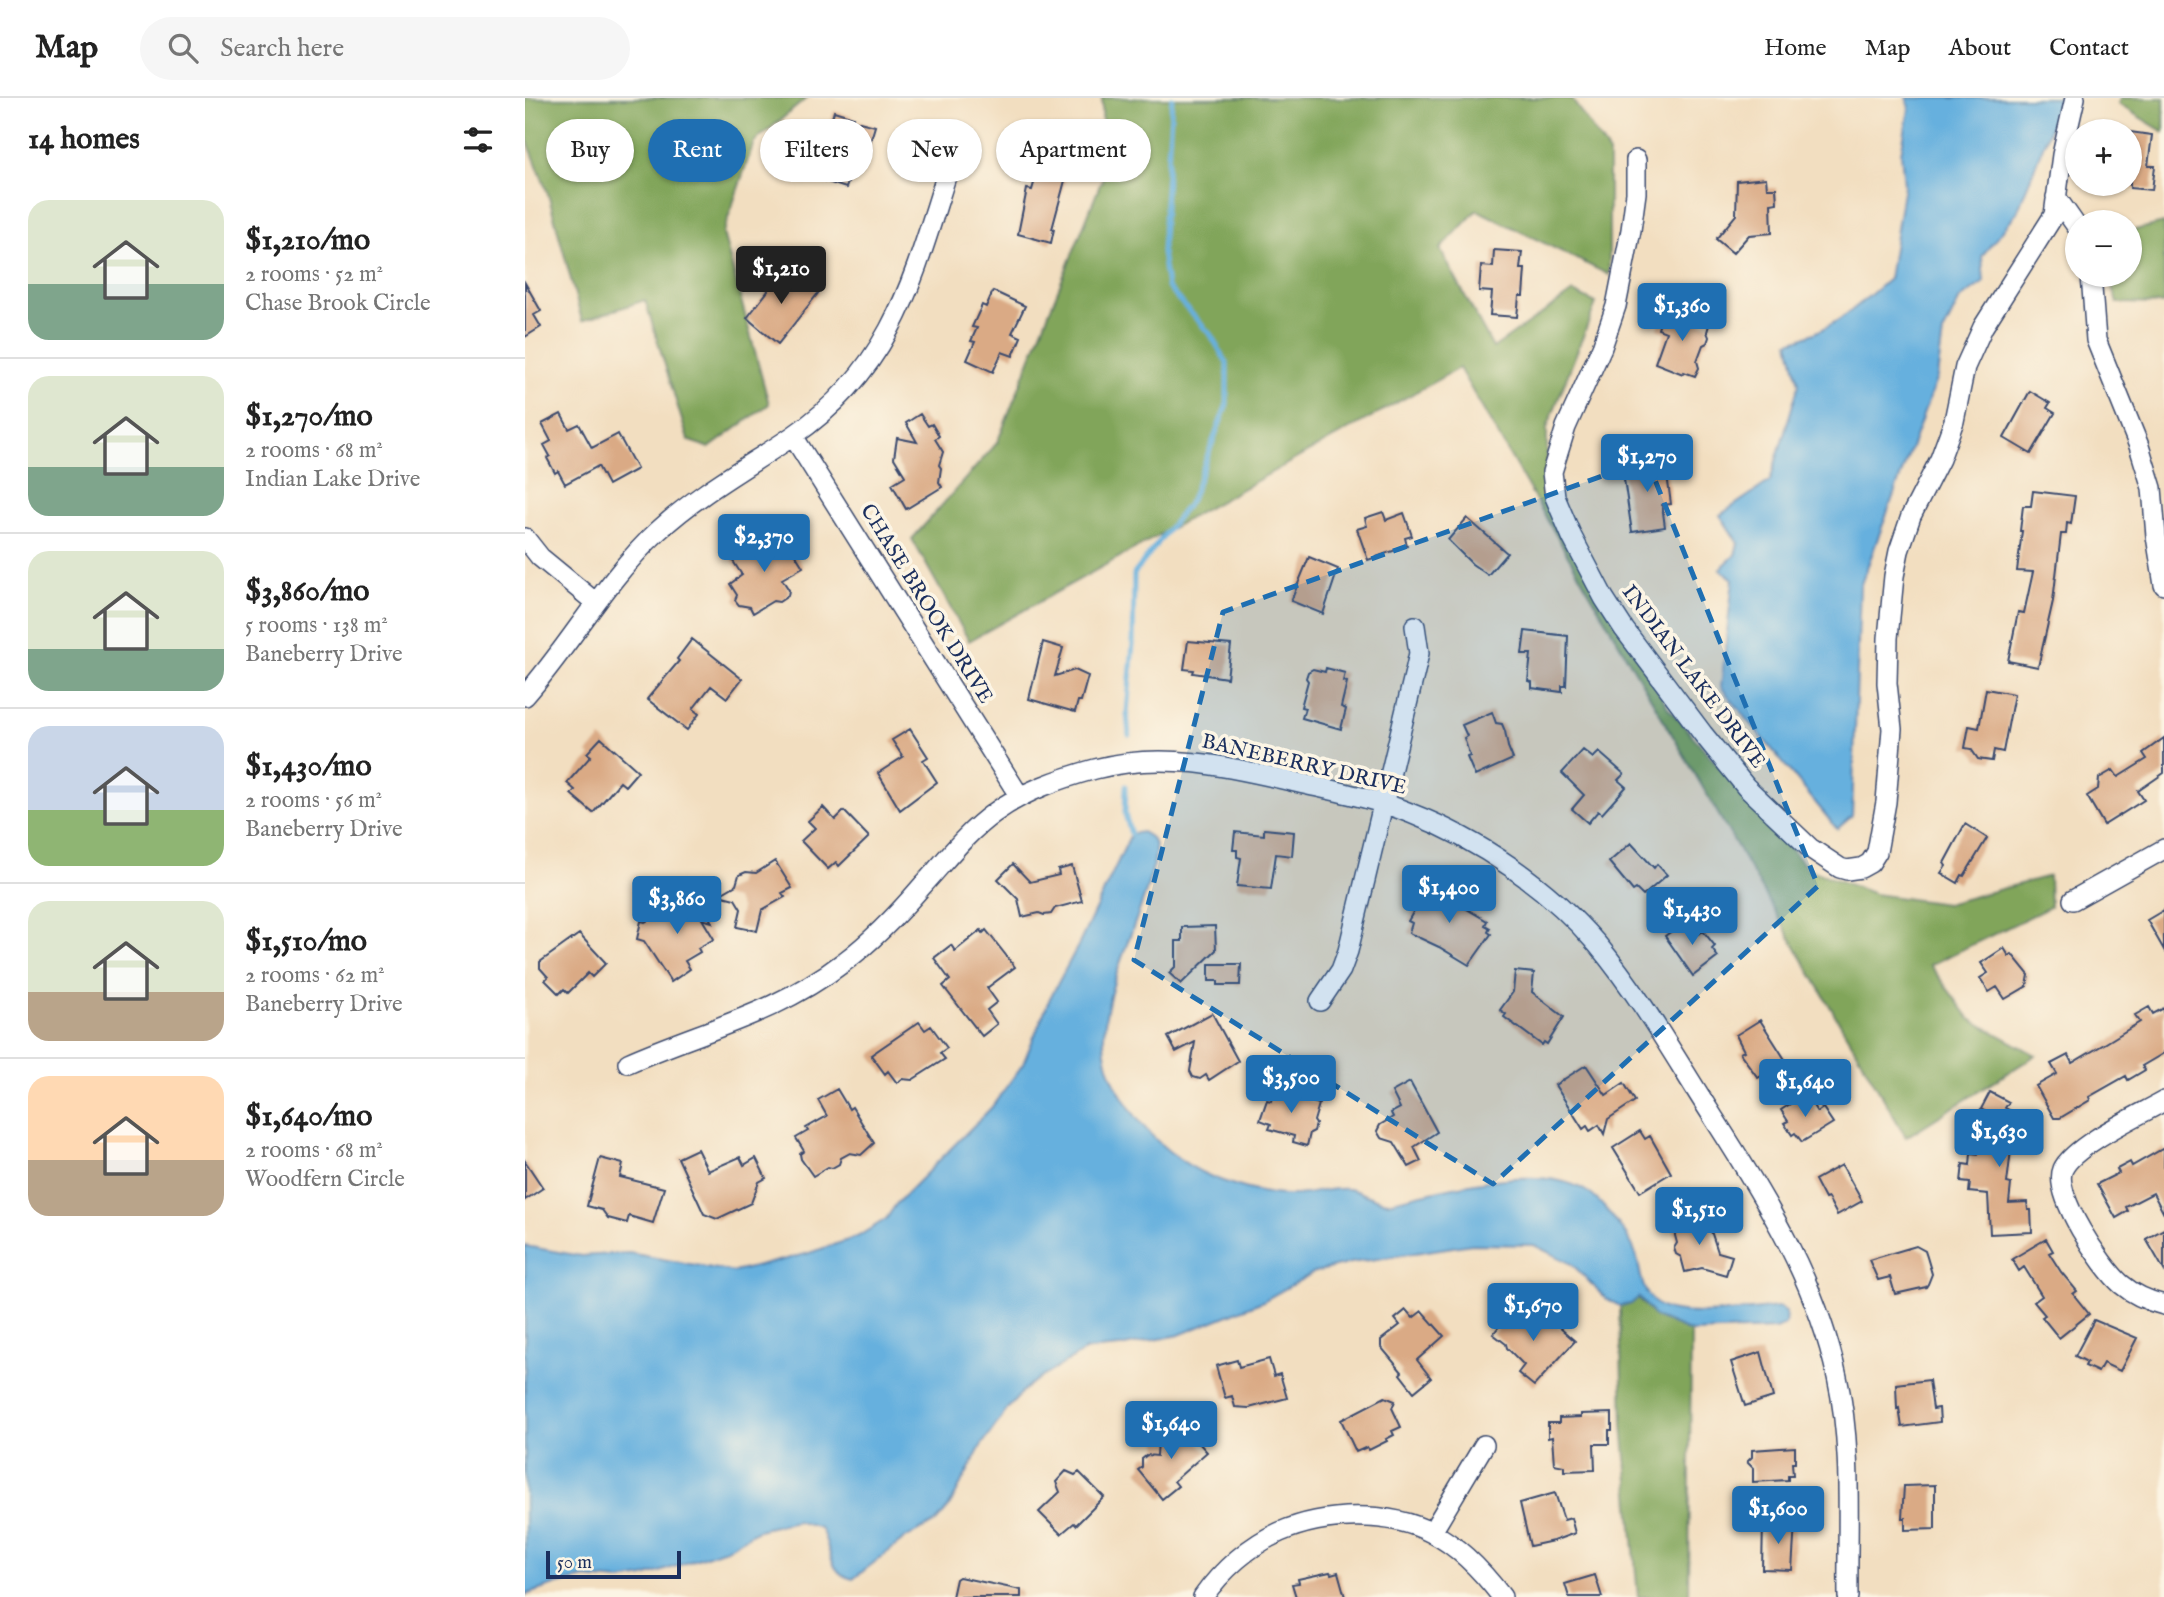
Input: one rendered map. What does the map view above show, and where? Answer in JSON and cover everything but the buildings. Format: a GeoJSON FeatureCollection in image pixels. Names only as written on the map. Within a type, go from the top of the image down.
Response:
{"type":"FeatureCollection","features":[{"type":"Feature","properties":{"kind":"street","name":"INDIAN LAKE DRIVE"},"geometry":{"type":"LineString","coordinates":[[1636,160],[1636,193],[1631,230],[1616,306],[1602,347],[1566,427],[1552,472],[1555,497],[1572,537],[1604,598],[1703,734],[1746,787],[1811,848],[1840,868],[1854,871],[1870,863],[1877,852],[1886,802],[1892,729],[1887,683],[1888,638],[1899,551],[1910,516],[1940,459],[1954,421],[1965,368],[1973,346],[2054,215],[2062,155],[2075,98]]}},
{"type":"Feature","properties":{"kind":"street"},"geometry":{"type":"LineString","coordinates":[[525,696],[637,553],[688,504],[793,436],[846,390],[880,346],[908,293],[944,182]]}},
{"type":"Feature","properties":{"kind":"street"},"geometry":{"type":"LineString","coordinates":[[2056,197],[2065,210]]}},
{"type":"Feature","properties":{"kind":"street"},"geometry":{"type":"LineString","coordinates":[[2092,287],[2096,340],[2139,446],[2152,488],[2164,585]]}},
{"type":"Feature","properties":{"kind":"street","name":"CHASE BROOK DRIVE"},"geometry":{"type":"LineString","coordinates":[[793,436],[1020,797]]}},
{"type":"Feature","properties":{"kind":"street"},"geometry":{"type":"LineString","coordinates":[[525,538],[540,556],[596,603]]}},
{"type":"Feature","properties":{"kind":"street"},"geometry":{"type":"LineString","coordinates":[[1320,1001],[1342,971],[1348,951],[1419,653],[1415,626]]}},
{"type":"Feature","properties":{"kind":"street","name":"BANEBERRY DRIVE"},"geometry":{"type":"LineString","coordinates":[[628,1063],[759,1013],[823,978],[897,915],[949,854],[978,827],[1020,797],[1051,783],[1098,768],[1147,760],[1191,761],[1385,803],[1447,829],[1476,844],[1522,876],[1580,925],[1613,964],[1643,1007],[1764,1197],[1809,1286],[1838,1382],[1846,1432],[1848,1597]]}},
{"type":"Feature","properties":{"kind":"street"},"geometry":{"type":"LineString","coordinates":[[2073,900],[2164,849]]}},
{"type":"Feature","properties":{"kind":"street"},"geometry":{"type":"LineString","coordinates":[[2164,1101],[2075,1153],[2062,1170],[2060,1180],[2063,1194],[2107,1271],[2132,1292],[2164,1306]]}},
{"type":"Feature","properties":{"kind":"street"},"geometry":{"type":"LineString","coordinates":[[1431,1532],[1484,1446]]}},
{"type":"Feature","properties":{"kind":"street"},"geometry":{"type":"LineString","coordinates":[[1203,1597],[1221,1575],[1249,1550],[1280,1532],[1344,1518],[1373,1518],[1414,1525],[1431,1532],[1485,1574],[1502,1597]]}},
{"type":"Feature","properties":{"kind":"highlighted area"},"geometry":{"type":"Polygon","coordinates":[[[1647,460],[1818,886],[1493,1184],[1134,960],[1223,612],[1647,460]]]}},
{"type":"Feature","properties":{"kind":"green space"},"geometry":{"type":"Polygon","coordinates":[[[525,98],[807,98],[782,119],[760,119],[760,137],[754,142],[746,165],[746,119],[648,119],[648,182],[740,182],[723,233],[769,404],[709,448],[688,440],[645,300],[582,321],[548,194],[525,134],[525,98]]]}},
{"type":"Feature","properties":{"kind":"green space"},"geometry":{"type":"Polygon","coordinates":[[[1102,98],[1571,98],[1609,153],[1609,275],[1477,210],[1440,249],[1493,348],[1573,292],[1596,303],[1547,428],[1547,497],[1609,612],[1669,709],[1808,869],[1875,894],[1946,904],[2049,876],[2050,907],[1930,965],[1970,1019],[2036,1055],[1906,1137],[1459,368],[969,641],[912,539],[997,443],[1101,182],[1151,182],[1151,119],[1102,119],[1102,98]]]}},
{"type":"Feature","properties":{"kind":"green space"},"geometry":{"type":"Polygon","coordinates":[[[2120,98],[2164,98],[2164,132],[2118,104],[2120,98]]]}},
{"type":"Feature","properties":{"kind":"green space"},"geometry":{"type":"Polygon","coordinates":[[[2164,223],[2164,304],[2117,303],[2112,287],[2142,287],[2142,228],[2164,223]]]}},
{"type":"Feature","properties":{"kind":"green space"},"geometry":{"type":"Polygon","coordinates":[[[1638,1297],[1655,1317],[1691,1332],[1689,1597],[1638,1597],[1623,1424],[1620,1306],[1631,1304],[1638,1297]]]}},
{"type":"Feature","properties":{"kind":"water"},"geometry":{"type":"Polygon","coordinates":[[[1907,98],[2062,98],[2017,212],[1982,256],[1984,282],[1960,299],[1943,333],[1937,377],[1860,587],[1852,816],[1837,829],[1721,687],[1733,579],[1720,569],[1735,555],[1738,543],[1720,515],[1770,481],[1799,384],[1789,342],[1831,324],[1854,309],[1889,279],[1904,185],[1901,153],[1909,109],[1907,98]]]}},
{"type":"Feature","properties":{"kind":"water"},"geometry":{"type":"Polygon","coordinates":[[[1142,832],[1154,841],[1154,862],[1109,1000],[1104,1047],[1112,1078],[1122,1096],[1142,1124],[1168,1151],[1212,1177],[1279,1195],[1348,1189],[1388,1202],[1488,1181],[1541,1178],[1565,1182],[1592,1195],[1617,1223],[1635,1251],[1646,1291],[1658,1305],[1668,1310],[1698,1313],[1779,1307],[1786,1312],[1785,1325],[1776,1329],[1691,1332],[1655,1317],[1639,1297],[1631,1304],[1620,1306],[1606,1299],[1572,1264],[1534,1245],[1472,1244],[1351,1263],[1315,1272],[1263,1301],[1179,1335],[1120,1347],[1086,1350],[1029,1385],[1009,1407],[981,1446],[949,1507],[936,1522],[907,1537],[853,1579],[845,1576],[834,1565],[820,1528],[796,1521],[758,1530],[726,1549],[645,1577],[620,1581],[586,1578],[525,1595],[525,1246],[581,1256],[629,1253],[734,1272],[806,1254],[857,1237],[886,1219],[897,1203],[991,1108],[1023,1064],[1050,998],[1131,834],[1142,832]]]}},
{"type":"Feature","properties":{"kind":"waterway"},"geometry":{"type":"LineString","coordinates":[[1129,735],[1127,713],[1133,644],[1134,574],[1191,500],[1227,404],[1227,363],[1211,335],[1167,287],[1162,252],[1172,98]]}},
{"type":"Feature","properties":{"kind":"waterway"},"geometry":{"type":"LineString","coordinates":[[1126,786],[1125,814],[1131,834]]}}]}
